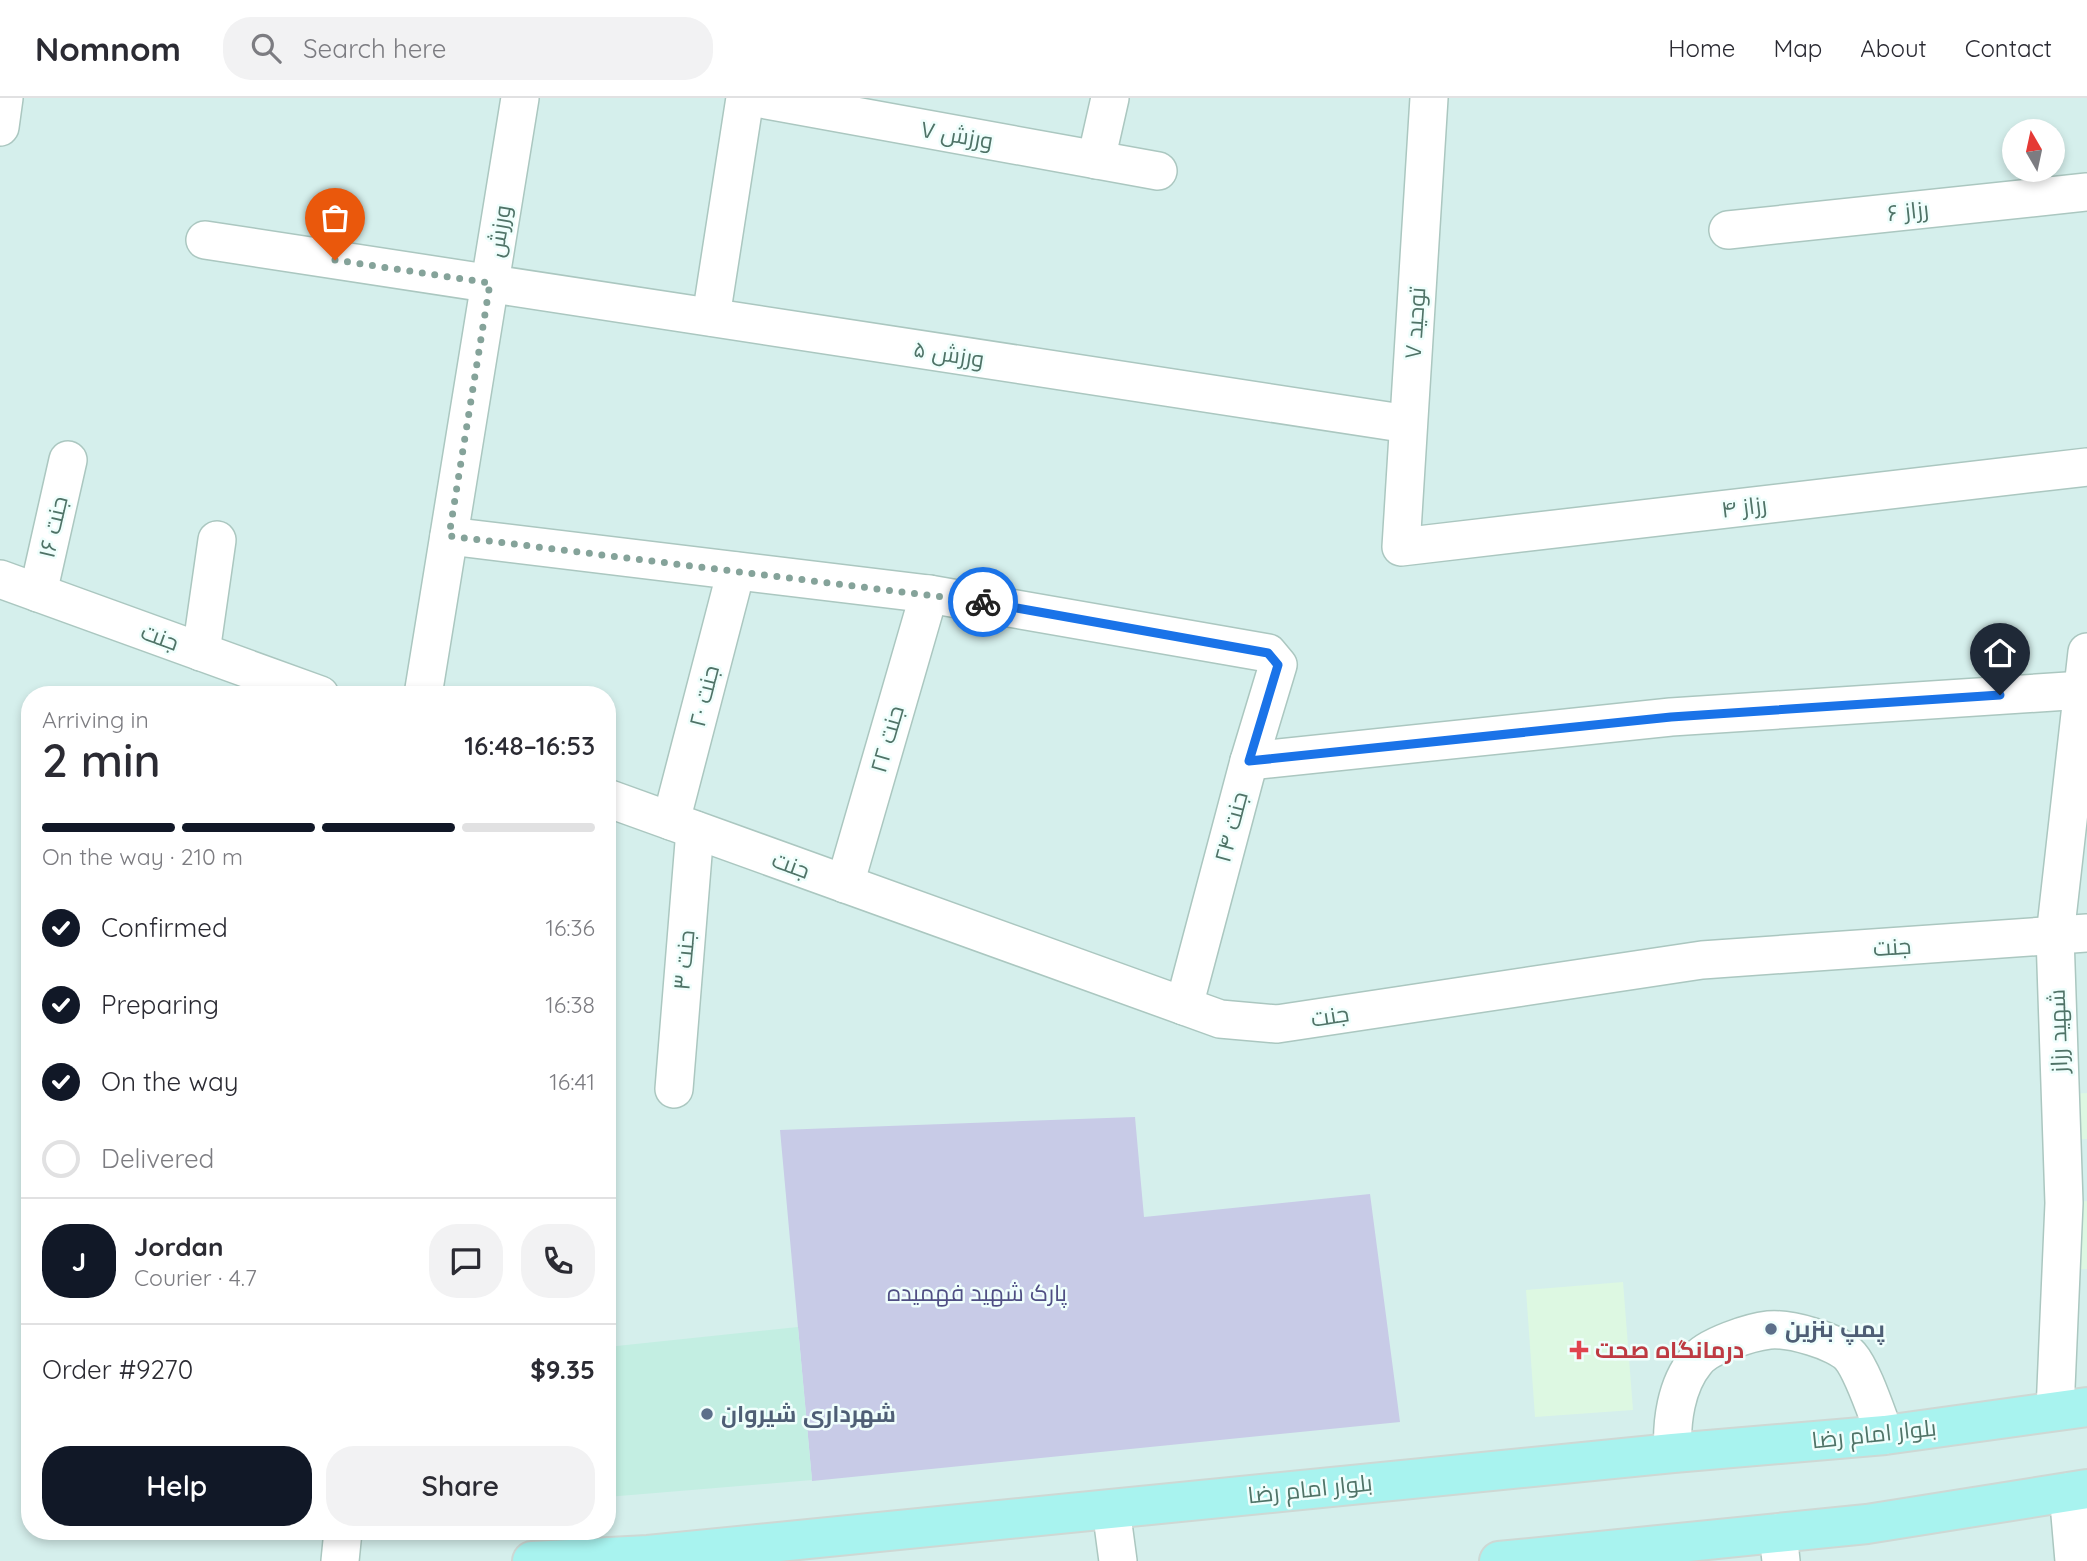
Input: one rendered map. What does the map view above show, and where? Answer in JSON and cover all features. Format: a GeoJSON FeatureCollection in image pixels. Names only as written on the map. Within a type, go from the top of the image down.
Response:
{"type":"FeatureCollection","features":[{"type":"Feature","properties":{"kind":"main road","name":"بلوار امام رضا"},"geometry":{"type":"LineString","coordinates":[[532,1561],[648,1555],[1673,1453],[1885,1435],[2071,1409]]}},
{"type":"Feature","properties":{"kind":"main road"},"geometry":{"type":"LineString","coordinates":[[1499,1561],[1779,1547],[1867,1524],[2078,1490]]}},
{"type":"Feature","properties":{"kind":"street"},"geometry":{"type":"LineString","coordinates":[[0,127],[4,98]]}},
{"type":"Feature","properties":{"kind":"street","name":"ورزش"},"geometry":{"type":"LineString","coordinates":[[424,686],[520,98]]}},
{"type":"Feature","properties":{"kind":"street"},"geometry":{"type":"LineString","coordinates":[[711,317],[745,98]]}},
{"type":"Feature","properties":{"kind":"street","name":"ورزش ۷"},"geometry":{"type":"LineString","coordinates":[[756,98],[1158,171]]}},
{"type":"Feature","properties":{"kind":"street"},"geometry":{"type":"LineString","coordinates":[[1096,160],[1110,98]]}},
{"type":"Feature","properties":{"kind":"street","name":"توحید ۷"},"geometry":{"type":"LineString","coordinates":[[1401,547],[1429,98]]}},
{"type":"Feature","properties":{"kind":"street","name":"رزاز ۶"},"geometry":{"type":"LineString","coordinates":[[1728,230],[2087,192]]}},
{"type":"Feature","properties":{"kind":"street","name":"ورزش ۵"},"geometry":{"type":"LineString","coordinates":[[205,240],[1408,424]]}},
{"type":"Feature","properties":{"kind":"street","name":"جنت ۱۶"},"geometry":{"type":"LineString","coordinates":[[38,593],[68,460]]}},
{"type":"Feature","properties":{"kind":"street","name":"رزاز ۴"},"geometry":{"type":"LineString","coordinates":[[1401,547],[2087,467]]}},
{"type":"Feature","properties":{"kind":"street"},"geometry":{"type":"LineString","coordinates":[[449,536],[929,594]]}},
{"type":"Feature","properties":{"kind":"street"},"geometry":{"type":"LineString","coordinates":[[201,652],[217,540]]}},
{"type":"Feature","properties":{"kind":"street","name":"جنت ۲۰"},"geometry":{"type":"LineString","coordinates":[[683,826],[736,571]]}},
{"type":"Feature","properties":{"kind":"street","name":"جنت"},"geometry":{"type":"LineString","coordinates":[[0,579],[295,686]]}},
{"type":"Feature","properties":{"kind":"street","name":"جنت ۲۴"},"geometry":{"type":"LineString","coordinates":[[929,594],[1268,653],[1278,665],[1249,761],[1184,1006]]}},
{"type":"Feature","properties":{"kind":"street","name":"جنت ۲۲"},"geometry":{"type":"LineString","coordinates":[[845,884],[929,594]]}},
{"type":"Feature","properties":{"kind":"street","name":"شهید رزاز"},"geometry":{"type":"LineString","coordinates":[[2071,1409],[2064,1203],[2071,934],[2087,652]]}},
{"type":"Feature","properties":{"kind":"street"},"geometry":{"type":"LineString","coordinates":[[1249,761],[1671,717],[2083,690]]}},
{"type":"Feature","properties":{"kind":"street","name":"جنت"},"geometry":{"type":"LineString","coordinates":[[616,801],[1220,1019],[1277,1024],[1702,960],[2071,934]]}},
{"type":"Feature","properties":{"kind":"street","name":"جنت ۳"},"geometry":{"type":"LineString","coordinates":[[674,1090],[683,826]]}},
{"type":"Feature","properties":{"kind":"street"},"geometry":{"type":"LineString","coordinates":[[1673,1453],[1672,1431],[1681,1384],[1697,1359],[1726,1342],[1771,1329],[1821,1338],[1850,1356],[1885,1435]]}},
{"type":"Feature","properties":{"kind":"street"},"geometry":{"type":"LineString","coordinates":[[2074,1561],[2078,1490]]}},
{"type":"Feature","properties":{"kind":"street"},"geometry":{"type":"LineString","coordinates":[[1111,1509],[1118,1561]]}},
{"type":"Feature","properties":{"kind":"street"},"geometry":{"type":"LineString","coordinates":[[340,1561],[342,1540]]}},
{"type":"Feature","properties":{"kind":"shaded area"},"geometry":{"type":"Polygon","coordinates":[[[0,98],[2087,98],[2087,1561],[0,1561],[0,98]]]}},
{"type":"Feature","properties":{"kind":"shaded area"},"geometry":{"type":"Polygon","coordinates":[[[2087,1093],[2087,1139],[2069,1140],[2065,1094],[2087,1093]]]}},
{"type":"Feature","properties":{"kind":"shaded area"},"geometry":{"type":"Polygon","coordinates":[[[2087,1201],[2087,1269],[2068,1270],[2064,1203],[2087,1201]]]}},
{"type":"Feature","properties":{"kind":"shaded area","name":"درمانگاه صحت"},"geometry":{"type":"Polygon","coordinates":[[[1623,1282],[1633,1410],[1535,1417],[1526,1290],[1623,1282]]]}},
{"type":"Feature","properties":{"kind":"green space","name":"پارک شهید فهمیده"},"geometry":{"type":"Polygon","coordinates":[[[1135,1117],[1144,1217],[1370,1194],[1400,1422],[812,1481],[780,1130],[1135,1117]]]}},
{"type":"Feature","properties":{"kind":"building","name":"شهرداری شیروان"},"geometry":{"type":"Polygon","coordinates":[[[798,1327],[812,1480],[616,1496],[616,1346],[798,1327]]]}},
{"type":"Feature","properties":{"kind":"way so far"},"geometry":{"type":"LineString","coordinates":[[335,260],[490,283],[449,536],[983,602]]}},
{"type":"Feature","properties":{"kind":"place","name":"پمپ بنزین"},"geometry":{"type":"Point","coordinates":[1771,1329]}},
{"type":"Feature","properties":{"kind":"place","name":"درمانگاه صحت"},"geometry":{"type":"Point","coordinates":[1579,1350]}},
{"type":"Feature","properties":{"kind":"place","name":"شهرداری شیروان"},"geometry":{"type":"Point","coordinates":[707,1414]}},
{"type":"Feature","properties":{"kind":"route"},"geometry":{"type":"LineString","coordinates":[[983,602],[1268,653],[1278,665],[1249,761],[1671,717],[2000,695]]}}]}
